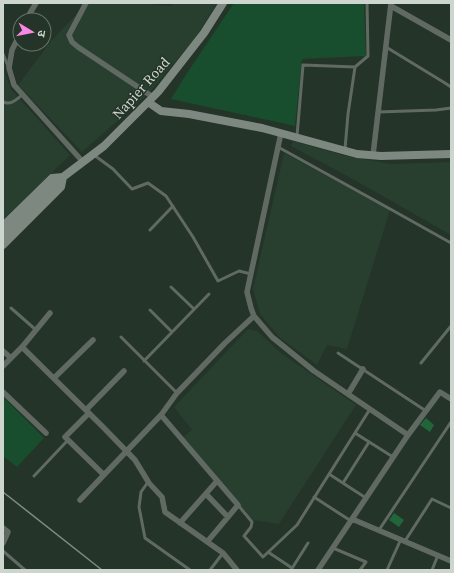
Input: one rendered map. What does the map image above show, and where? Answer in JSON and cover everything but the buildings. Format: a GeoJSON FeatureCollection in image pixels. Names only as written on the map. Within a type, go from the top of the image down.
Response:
{"type":"FeatureCollection","features":[{"type":"Feature","properties":{"kind":"street"},"geometry":{"type":"LineString","coordinates":[[31,12],[36,3]]}},
{"type":"Feature","properties":{"kind":"street"},"geometry":{"type":"LineString","coordinates":[[86,3],[69,35],[72,42],[151,100],[161,111],[189,114],[254,126],[357,154],[381,156],[451,154]]}},
{"type":"Feature","properties":{"kind":"street","name":"Napier Road"},"geometry":{"type":"LineString","coordinates":[[63,177],[104,146],[151,100],[204,33],[223,3]]}},
{"type":"Feature","properties":{"kind":"street"},"geometry":{"type":"LineString","coordinates":[[372,155],[391,5],[451,40]]}},
{"type":"Feature","properties":{"kind":"street"},"geometry":{"type":"LineString","coordinates":[[12,50],[9,68],[14,85],[83,162]]}},
{"type":"Feature","properties":{"kind":"street"},"geometry":{"type":"LineString","coordinates":[[281,133],[248,292],[254,316],[272,337],[314,371],[408,435]]}},
{"type":"Feature","properties":{"kind":"street"},"geometry":{"type":"LineString","coordinates":[[3,236],[63,177]]}},
{"type":"Feature","properties":{"kind":"street"},"geometry":{"type":"LineString","coordinates":[[3,226],[52,178],[63,177]]}},
{"type":"Feature","properties":{"kind":"street"},"geometry":{"type":"LineString","coordinates":[[3,245],[61,187],[63,177]]}},
{"type":"Feature","properties":{"kind":"street"},"geometry":{"type":"LineString","coordinates":[[3,366],[22,347],[50,313]]}},
{"type":"Feature","properties":{"kind":"street"},"geometry":{"type":"LineString","coordinates":[[80,500],[161,415],[177,393],[225,343],[254,316]]}},
{"type":"Feature","properties":{"kind":"street"},"geometry":{"type":"LineString","coordinates":[[54,378],[93,340]]}},
{"type":"Feature","properties":{"kind":"street"},"geometry":{"type":"LineString","coordinates":[[22,347],[135,460],[148,482],[162,497],[165,512],[223,553],[237,570]]}},
{"type":"Feature","properties":{"kind":"street"},"geometry":{"type":"LineString","coordinates":[[3,351],[11,358]]}},
{"type":"Feature","properties":{"kind":"street"},"geometry":{"type":"LineString","coordinates":[[348,394],[363,369]]}},
{"type":"Feature","properties":{"kind":"street"},"geometry":{"type":"LineString","coordinates":[[104,475],[65,437],[124,371]]}},
{"type":"Feature","properties":{"kind":"street"},"geometry":{"type":"LineString","coordinates":[[3,392],[46,433]]}},
{"type":"Feature","properties":{"kind":"street"},"geometry":{"type":"LineString","coordinates":[[318,570],[408,435],[440,392],[451,399]]}},
{"type":"Feature","properties":{"kind":"street"},"geometry":{"type":"LineString","coordinates":[[161,415],[238,506],[207,542]]}},
{"type":"Feature","properties":{"kind":"street"},"geometry":{"type":"LineString","coordinates":[[180,523],[217,481]]}},
{"type":"Feature","properties":{"kind":"street"},"geometry":{"type":"LineString","coordinates":[[206,494],[228,517]]}},
{"type":"Feature","properties":{"kind":"street"},"geometry":{"type":"LineString","coordinates":[[352,520],[451,561]]}},
{"type":"Feature","properties":{"kind":"street"},"geometry":{"type":"LineString","coordinates":[[3,528],[8,532],[3,543]]}},
{"type":"Feature","properties":{"kind":"lane"},"geometry":{"type":"LineString","coordinates":[[345,151],[348,114],[355,67],[368,56],[367,3]]}},
{"type":"Feature","properties":{"kind":"lane"},"geometry":{"type":"LineString","coordinates":[[386,47],[451,87]]}},
{"type":"Feature","properties":{"kind":"lane"},"geometry":{"type":"LineString","coordinates":[[3,54],[9,68]]}},
{"type":"Feature","properties":{"kind":"lane"},"geometry":{"type":"LineString","coordinates":[[297,138],[303,65],[355,67]]}},
{"type":"Feature","properties":{"kind":"lane"},"geometry":{"type":"LineString","coordinates":[[3,102],[7,104],[14,102],[22,95]]}},
{"type":"Feature","properties":{"kind":"lane"},"geometry":{"type":"LineString","coordinates":[[378,112],[451,108]]}},
{"type":"Feature","properties":{"kind":"lane"},"geometry":{"type":"LineString","coordinates":[[278,147],[451,243]]}},
{"type":"Feature","properties":{"kind":"lane"},"geometry":{"type":"LineString","coordinates":[[93,155],[113,169],[132,189],[148,183],[166,196],[218,281],[239,271],[251,274]]}},
{"type":"Feature","properties":{"kind":"lane"},"geometry":{"type":"LineString","coordinates":[[150,230],[173,206]]}},
{"type":"Feature","properties":{"kind":"lane"},"geometry":{"type":"LineString","coordinates":[[171,287],[194,309]]}},
{"type":"Feature","properties":{"kind":"lane"},"geometry":{"type":"LineString","coordinates":[[144,361],[209,294]]}},
{"type":"Feature","properties":{"kind":"lane"},"geometry":{"type":"LineString","coordinates":[[11,308],[36,330]]}},
{"type":"Feature","properties":{"kind":"lane"},"geometry":{"type":"LineString","coordinates":[[150,310],[172,332]]}},
{"type":"Feature","properties":{"kind":"lane"},"geometry":{"type":"LineString","coordinates":[[420,363],[451,326]]}},
{"type":"Feature","properties":{"kind":"lane"},"geometry":{"type":"LineString","coordinates":[[121,338],[177,393]]}},
{"type":"Feature","properties":{"kind":"lane"},"geometry":{"type":"LineString","coordinates":[[338,353],[426,411]]}},
{"type":"Feature","properties":{"kind":"lane"},"geometry":{"type":"LineString","coordinates":[[238,506],[252,522],[251,527],[244,536],[263,557],[297,525],[370,409]]}},
{"type":"Feature","properties":{"kind":"lane"},"geometry":{"type":"LineString","coordinates":[[379,530],[451,422]]}},
{"type":"Feature","properties":{"kind":"lane"},"geometry":{"type":"LineString","coordinates":[[354,433],[393,458]]}},
{"type":"Feature","properties":{"kind":"lane"},"geometry":{"type":"LineString","coordinates":[[34,476],[68,440]]}},
{"type":"Feature","properties":{"kind":"lane"},"geometry":{"type":"LineString","coordinates":[[343,483],[369,442]]}},
{"type":"Feature","properties":{"kind":"lane"},"geometry":{"type":"LineString","coordinates":[[329,474],[366,498]]}},
{"type":"Feature","properties":{"kind":"lane"},"geometry":{"type":"LineString","coordinates":[[148,482],[141,492],[138,506],[145,538],[190,570]]}},
{"type":"Feature","properties":{"kind":"lane"},"geometry":{"type":"LineString","coordinates":[[314,497],[352,520]]}},
{"type":"Feature","properties":{"kind":"lane"},"geometry":{"type":"LineString","coordinates":[[387,570],[403,540],[432,499],[451,508]]}},
{"type":"Feature","properties":{"kind":"lane"},"geometry":{"type":"LineString","coordinates":[[268,552],[292,569],[308,543]]}},
{"type":"Feature","properties":{"kind":"lane"},"geometry":{"type":"LineString","coordinates":[[333,548],[366,562],[360,570]]}},
{"type":"Feature","properties":{"kind":"lane"},"geometry":{"type":"LineString","coordinates":[[3,551],[25,570]]}},
{"type":"Feature","properties":{"kind":"lane"},"geometry":{"type":"LineString","coordinates":[[210,570],[223,553]]}},
{"type":"Feature","properties":{"kind":"lane"},"geometry":{"type":"LineString","coordinates":[[432,570],[438,555]]}},
{"type":"Feature","properties":{"kind":"shaded area"},"geometry":{"type":"Polygon","coordinates":[[[87,3],[139,3],[171,6],[173,3],[217,3],[194,40],[146,96],[82,152],[18,85],[43,52],[52,52],[52,40],[87,3]]]}},
{"type":"Feature","properties":{"kind":"shaded area"},"geometry":{"type":"Polygon","coordinates":[[[3,67],[11,89],[70,155],[3,221],[3,67]]]}},
{"type":"Feature","properties":{"kind":"shaded area"},"geometry":{"type":"Polygon","coordinates":[[[293,141],[342,155],[390,164],[451,162],[451,235],[291,146],[293,141]]]}},
{"type":"Feature","properties":{"kind":"shaded area"},"geometry":{"type":"Polygon","coordinates":[[[284,153],[390,210],[347,349],[327,345],[317,365],[280,338],[260,314],[253,289],[284,153]]]}},
{"type":"Feature","properties":{"kind":"shaded area"},"geometry":{"type":"Polygon","coordinates":[[[248,329],[257,331],[281,353],[356,405],[279,524],[252,520],[183,437],[192,430],[174,407],[248,329]]]}},
{"type":"Feature","properties":{"kind":"green space"},"geometry":{"type":"Polygon","coordinates":[[[234,3],[364,3],[366,56],[302,59],[295,126],[171,99],[234,3]]]}},
{"type":"Feature","properties":{"kind":"green space"},"geometry":{"type":"Polygon","coordinates":[[[3,397],[44,438],[17,467],[3,456],[3,397]]]}},
{"type":"Feature","properties":{"kind":"railway"},"geometry":{"type":"LineString","coordinates":[[3,492],[102,570]]}}]}
